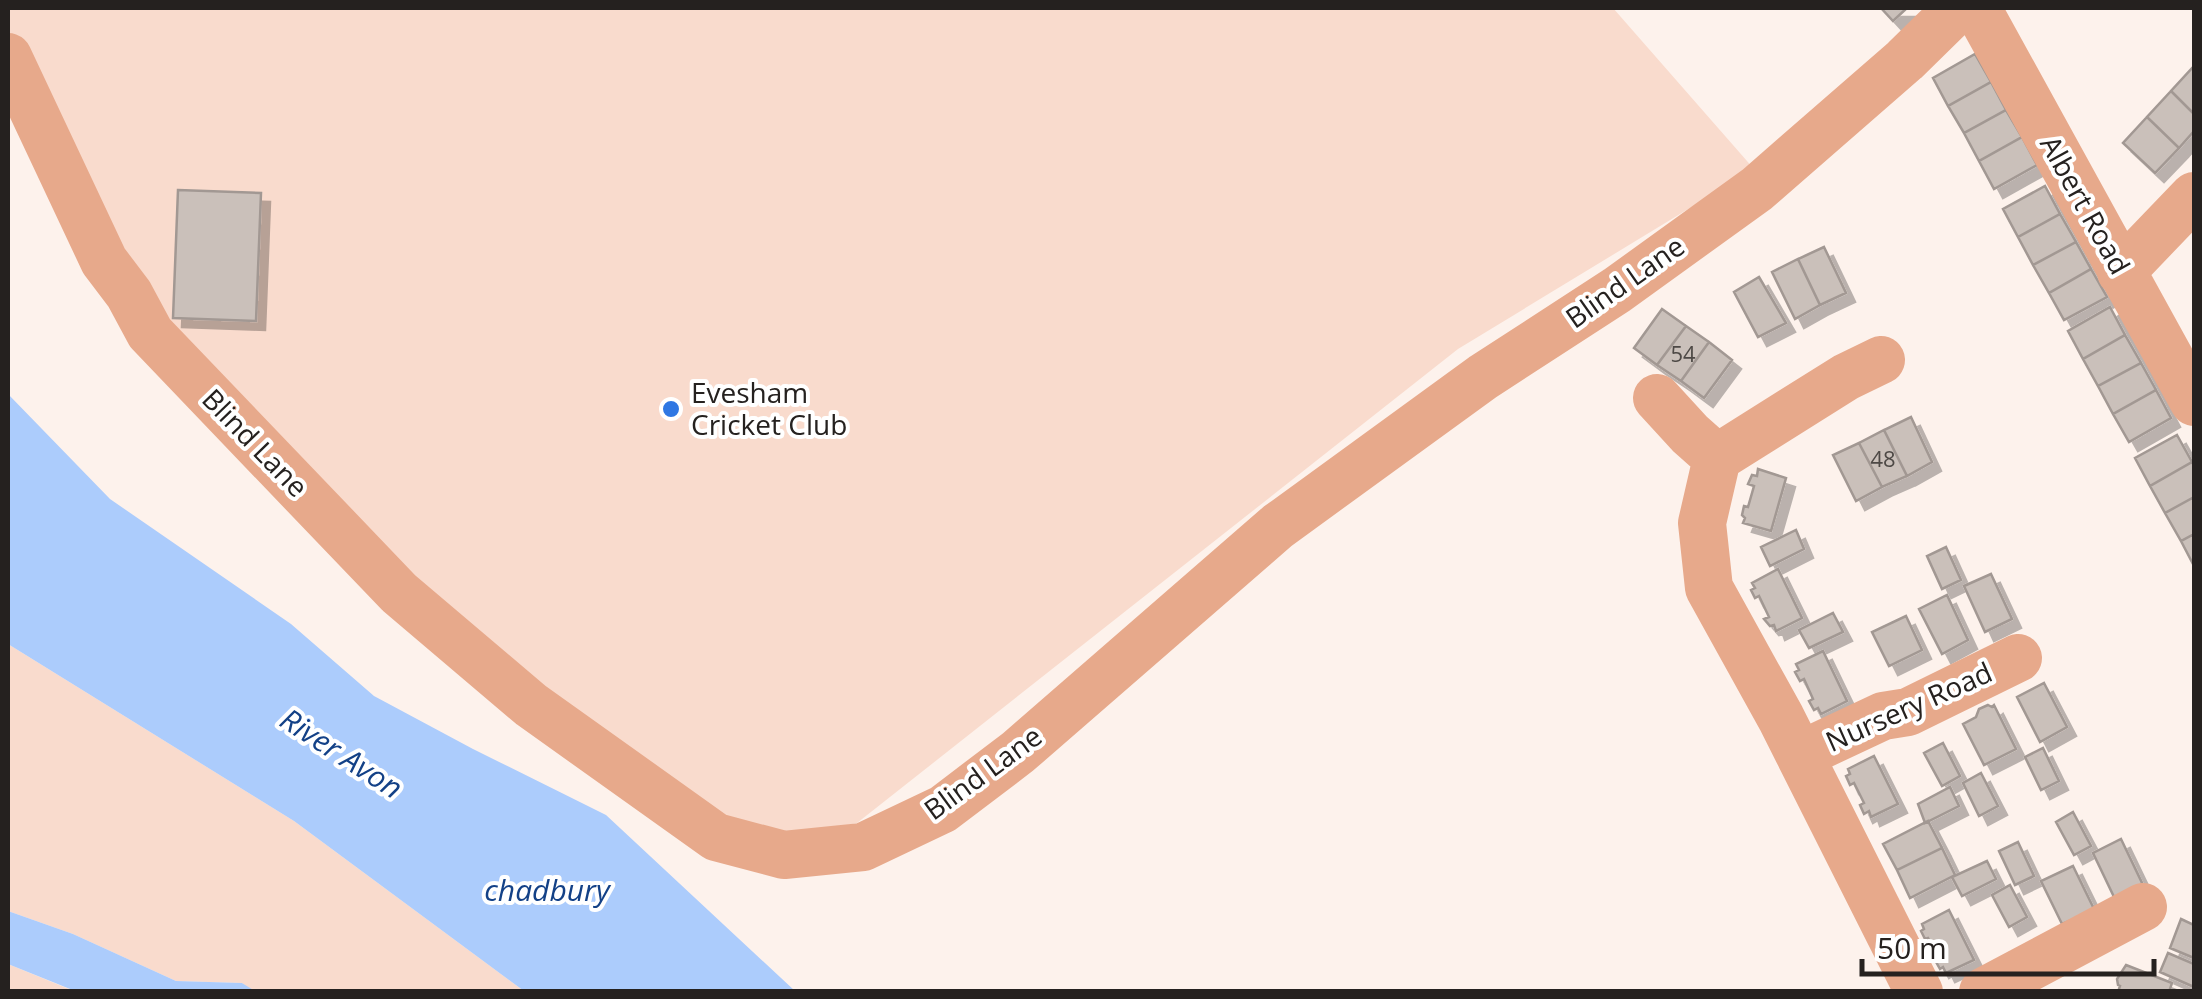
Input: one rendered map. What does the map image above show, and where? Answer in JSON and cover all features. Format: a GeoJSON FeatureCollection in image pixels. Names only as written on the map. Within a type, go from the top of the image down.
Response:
{"type":"FeatureCollection","features":[{"type":"Feature","properties":{"kind":"street","name":"Blind Lane"},"geometry":{"type":"LineString","coordinates":[[8,57],[104,260],[129,294],[150,333],[385,578],[531,704],[716,838],[784,856],[864,847],[943,809],[1018,752],[1278,526],[1483,378],[1618,290],[1758,190],[1906,60],[1958,8]]}},
{"type":"Feature","properties":{"kind":"street","name":"Albert Road"},"geometry":{"type":"LineString","coordinates":[[1977,8],[2194,402]]}},
{"type":"Feature","properties":{"kind":"street"},"geometry":{"type":"LineString","coordinates":[[2121,272],[2194,196]]}},
{"type":"Feature","properties":{"kind":"street"},"geometry":{"type":"LineString","coordinates":[[1656,398],[1717,458],[1880,360]]}},
{"type":"Feature","properties":{"kind":"street","name":"Nursery Road"},"geometry":{"type":"LineString","coordinates":[[1717,458],[1702,524],[1709,588],[1800,755],[1920,992]]}},
{"type":"Feature","properties":{"kind":"street","name":"Nursery Road"},"geometry":{"type":"LineString","coordinates":[[1800,755],[1882,716],[1908,712],[2018,658]]}},
{"type":"Feature","properties":{"kind":"street"},"geometry":{"type":"LineString","coordinates":[[1983,992],[2143,907]]}},
{"type":"Feature","properties":{"kind":"shaded area"},"geometry":{"type":"Polygon","coordinates":[[[8,8],[1613,8],[1754,169],[1458,349],[857,823],[783,839],[710,809],[405,585],[159,329],[8,36],[8,8]]]}},
{"type":"Feature","properties":{"kind":"shaded area"},"geometry":{"type":"Polygon","coordinates":[[[8,644],[294,821],[524,991],[255,992],[242,983],[176,981],[73,934],[8,911],[8,644]]]}},
{"type":"Feature","properties":{"kind":"shaded area"},"geometry":{"type":"Polygon","coordinates":[[[8,964],[69,989],[75,991],[8,991],[8,964]]]}},
{"type":"Feature","properties":{"kind":"water","name":"chadbury"},"geometry":{"type":"Polygon","coordinates":[[[8,394],[110,499],[291,624],[374,696],[606,815],[795,991],[524,991],[294,821],[8,644],[8,394]]]}},
{"type":"Feature","properties":{"kind":"water"},"geometry":{"type":"Polygon","coordinates":[[[8,911],[73,934],[176,981],[242,983],[255,991],[75,991],[8,964],[8,911]]]}},
{"type":"Feature","properties":{"kind":"building"},"geometry":{"type":"Polygon","coordinates":[[[1881,8],[1907,8],[1893,21],[1881,8]]]}},
{"type":"Feature","properties":{"kind":"building"},"geometry":{"type":"Polygon","coordinates":[[[1975,54],[1991,82],[1948,106],[1933,78],[1975,54]]]}},
{"type":"Feature","properties":{"kind":"building"},"geometry":{"type":"Polygon","coordinates":[[[2194,66],[2194,114],[2171,91],[2194,66]]]}},
{"type":"Feature","properties":{"kind":"building"},"geometry":{"type":"Polygon","coordinates":[[[1991,82],[2006,110],[1964,133],[1948,106],[1991,82]]]}},
{"type":"Feature","properties":{"kind":"building"},"geometry":{"type":"Polygon","coordinates":[[[2171,91],[2194,114],[2194,131],[2179,148],[2147,117],[2171,91]]]}},
{"type":"Feature","properties":{"kind":"building"},"geometry":{"type":"Polygon","coordinates":[[[2006,110],[2022,137],[1979,161],[1964,133],[2006,110]]]}},
{"type":"Feature","properties":{"kind":"building"},"geometry":{"type":"Polygon","coordinates":[[[2147,117],[2179,148],[2155,173],[2123,143],[2147,117]]]}},
{"type":"Feature","properties":{"kind":"building"},"geometry":{"type":"Polygon","coordinates":[[[2022,137],[2037,165],[1994,189],[1979,161],[2022,137]]]}},
{"type":"Feature","properties":{"kind":"building"},"geometry":{"type":"Polygon","coordinates":[[[2045,186],[2060,214],[2018,237],[2003,209],[2045,186]]]}},
{"type":"Feature","properties":{"kind":"building"},"geometry":{"type":"Polygon","coordinates":[[[178,190],[261,193],[256,321],[173,318],[178,190]]]}},
{"type":"Feature","properties":{"kind":"building"},"geometry":{"type":"Polygon","coordinates":[[[2060,214],[2076,242],[2033,265],[2018,237],[2060,214]]]}},
{"type":"Feature","properties":{"kind":"building"},"geometry":{"type":"Polygon","coordinates":[[[2076,242],[2091,269],[2049,293],[2033,265],[2076,242]]]}},
{"type":"Feature","properties":{"kind":"building"},"geometry":{"type":"Polygon","coordinates":[[[1824,247],[1846,293],[1820,305],[1798,259],[1824,247]]]}},
{"type":"Feature","properties":{"kind":"building"},"geometry":{"type":"Polygon","coordinates":[[[1798,259],[1820,305],[1795,319],[1772,272],[1798,259]]]}},
{"type":"Feature","properties":{"kind":"building"},"geometry":{"type":"Polygon","coordinates":[[[2091,269],[2107,297],[2064,320],[2049,293],[2091,269]]]}},
{"type":"Feature","properties":{"kind":"building"},"geometry":{"type":"Polygon","coordinates":[[[1759,277],[1786,323],[1758,337],[1734,292],[1759,277]]]}},
{"type":"Feature","properties":{"kind":"building"},"geometry":{"type":"Polygon","coordinates":[[[2110,307],[2125,335],[2083,359],[2068,331],[2110,307]]]}},
{"type":"Feature","properties":{"kind":"building"},"geometry":{"type":"Polygon","coordinates":[[[1662,309],[1686,326],[1657,365],[1634,348],[1662,309]]]}},
{"type":"Feature","properties":{"kind":"building"},"geometry":{"type":"Polygon","coordinates":[[[1686,326],[1709,342],[1681,381],[1657,365],[1686,326]]]}},
{"type":"Feature","properties":{"kind":"building"},"geometry":{"type":"Polygon","coordinates":[[[2125,335],[2141,363],[2098,386],[2083,359],[2125,335]]]}},
{"type":"Feature","properties":{"kind":"building"},"geometry":{"type":"Polygon","coordinates":[[[1709,342],[1732,360],[1704,398],[1681,381],[1709,342]]]}},
{"type":"Feature","properties":{"kind":"building"},"geometry":{"type":"Polygon","coordinates":[[[2141,363],[2156,390],[2113,414],[2098,386],[2141,363]]]}},
{"type":"Feature","properties":{"kind":"building"},"geometry":{"type":"Polygon","coordinates":[[[2156,390],[2171,418],[2129,442],[2113,414],[2156,390]]]}},
{"type":"Feature","properties":{"kind":"building"},"geometry":{"type":"Polygon","coordinates":[[[1911,417],[1932,462],[1907,476],[1884,430],[1911,417]]]}},
{"type":"Feature","properties":{"kind":"building"},"geometry":{"type":"Polygon","coordinates":[[[1884,430],[1907,476],[1882,487],[1859,443],[1884,430]]]}},
{"type":"Feature","properties":{"kind":"building"},"geometry":{"type":"Polygon","coordinates":[[[2177,435],[2192,462],[2150,486],[2135,458],[2177,435]]]}},
{"type":"Feature","properties":{"kind":"building"},"geometry":{"type":"Polygon","coordinates":[[[1859,443],[1882,487],[1856,501],[1833,455],[1859,443]]]}},
{"type":"Feature","properties":{"kind":"building"},"geometry":{"type":"Polygon","coordinates":[[[2192,462],[2194,497],[2165,513],[2150,486],[2192,462]]]}},
{"type":"Feature","properties":{"kind":"building"},"geometry":{"type":"Polygon","coordinates":[[[1758,469],[1786,478],[1771,531],[1743,523],[1744,506],[1748,507],[1754,486],[1748,484],[1752,475],[1757,476],[1758,469]]]}},
{"type":"Feature","properties":{"kind":"building"},"geometry":{"type":"Polygon","coordinates":[[[2194,497],[2194,534],[2181,541],[2165,513],[2194,497]]]}},
{"type":"Feature","properties":{"kind":"building"},"geometry":{"type":"Polygon","coordinates":[[[1796,530],[1804,549],[1770,566],[1761,547],[1796,530]]]}},
{"type":"Feature","properties":{"kind":"building"},"geometry":{"type":"Polygon","coordinates":[[[2194,534],[2194,566],[2181,541],[2194,534]]]}},
{"type":"Feature","properties":{"kind":"building"},"geometry":{"type":"Polygon","coordinates":[[[1946,547],[1961,580],[1942,589],[1927,556],[1946,547]]]}},
{"type":"Feature","properties":{"kind":"building"},"geometry":{"type":"Polygon","coordinates":[[[1778,569],[1802,618],[1776,631],[1764,619],[1769,617],[1759,596],[1755,598],[1751,590],[1755,588],[1752,583],[1778,569]]]}},
{"type":"Feature","properties":{"kind":"building"},"geometry":{"type":"Polygon","coordinates":[[[1991,574],[2012,619],[1985,632],[1964,586],[1991,574]]]}},
{"type":"Feature","properties":{"kind":"building"},"geometry":{"type":"Polygon","coordinates":[[[1947,595],[1968,640],[1942,654],[1919,609],[1947,595]]]}},
{"type":"Feature","properties":{"kind":"building"},"geometry":{"type":"Polygon","coordinates":[[[1833,613],[1843,632],[1809,648],[1799,630],[1833,613]]]}},
{"type":"Feature","properties":{"kind":"building"},"geometry":{"type":"Polygon","coordinates":[[[1906,616],[1922,650],[1889,666],[1872,632],[1906,616]]]}},
{"type":"Feature","properties":{"kind":"building"},"geometry":{"type":"Polygon","coordinates":[[[1823,651],[1847,701],[1821,714],[1809,701],[1813,699],[1804,679],[1800,681],[1795,672],[1799,670],[1796,664],[1823,651]]]}},
{"type":"Feature","properties":{"kind":"building"},"geometry":{"type":"Polygon","coordinates":[[[2044,683],[2067,727],[2040,742],[2017,697],[2044,683]]]}},
{"type":"Feature","properties":{"kind":"building"},"geometry":{"type":"Polygon","coordinates":[[[1988,705],[1994,705],[2016,749],[1984,765],[1963,724],[1988,705]]]}},
{"type":"Feature","properties":{"kind":"building"},"geometry":{"type":"Polygon","coordinates":[[[1943,743],[1960,776],[1942,786],[1924,753],[1943,743]]]}},
{"type":"Feature","properties":{"kind":"building"},"geometry":{"type":"Polygon","coordinates":[[[2043,748],[2059,781],[2041,790],[2025,757],[2043,748]]]}},
{"type":"Feature","properties":{"kind":"building"},"geometry":{"type":"Polygon","coordinates":[[[1874,756],[1898,804],[1871,817],[1869,811],[1864,814],[1860,805],[1864,803],[1846,776],[1850,774],[1848,769],[1874,756]]]}},
{"type":"Feature","properties":{"kind":"building"},"geometry":{"type":"Polygon","coordinates":[[[1981,773],[1998,806],[1979,816],[1963,783],[1981,773]]]}},
{"type":"Feature","properties":{"kind":"building"},"geometry":{"type":"Polygon","coordinates":[[[1950,787],[1959,806],[1925,823],[1918,804],[1950,787]]]}},
{"type":"Feature","properties":{"kind":"building"},"geometry":{"type":"Polygon","coordinates":[[[2073,812],[2091,846],[2074,855],[2056,822],[2073,812]]]}},
{"type":"Feature","properties":{"kind":"building"},"geometry":{"type":"Polygon","coordinates":[[[1928,821],[1942,848],[1897,870],[1883,844],[1928,821]]]}},
{"type":"Feature","properties":{"kind":"building"},"geometry":{"type":"Polygon","coordinates":[[[2121,839],[2143,885],[2115,899],[2093,853],[2121,839]]]}},
{"type":"Feature","properties":{"kind":"building"},"geometry":{"type":"Polygon","coordinates":[[[2018,842],[2034,876],[2015,885],[1999,851],[2018,842]]]}},
{"type":"Feature","properties":{"kind":"building"},"geometry":{"type":"Polygon","coordinates":[[[1942,848],[1955,875],[1910,898],[1897,870],[1942,848]]]}},
{"type":"Feature","properties":{"kind":"building"},"geometry":{"type":"Polygon","coordinates":[[[1987,861],[1996,879],[1962,896],[1952,877],[1987,861]]]}},
{"type":"Feature","properties":{"kind":"building"},"geometry":{"type":"Polygon","coordinates":[[[2073,866],[2095,911],[2062,924],[2041,881],[2073,866]]]}},
{"type":"Feature","properties":{"kind":"building"},"geometry":{"type":"Polygon","coordinates":[[[2010,885],[2027,917],[2009,927],[1992,895],[2010,885]]]}},
{"type":"Feature","properties":{"kind":"building"},"geometry":{"type":"Polygon","coordinates":[[[1949,910],[1974,960],[1946,973],[1943,967],[1940,969],[1935,960],[1939,958],[1921,931],[1922,924],[1949,910]]]}},
{"type":"Feature","properties":{"kind":"building"},"geometry":{"type":"Polygon","coordinates":[[[2181,919],[2194,925],[2194,958],[2170,948],[2181,919]]]}},
{"type":"Feature","properties":{"kind":"building"},"geometry":{"type":"Polygon","coordinates":[[[2168,953],[2194,964],[2194,987],[2160,972],[2168,953]]]}},
{"type":"Feature","properties":{"kind":"building"},"geometry":{"type":"Polygon","coordinates":[[[2126,965],[2172,983],[2169,992],[2118,992],[2117,979],[2126,965]]]}},
{"type":"Feature","properties":{"kind":"place","name":"Evesham Cricket Club"},"geometry":{"type":"Point","coordinates":[671,409]}},
{"type":"Feature","properties":{"kind":"water label","name":"River Avon"},"geometry":{"type":"Point","coordinates":[341,754]}}]}
